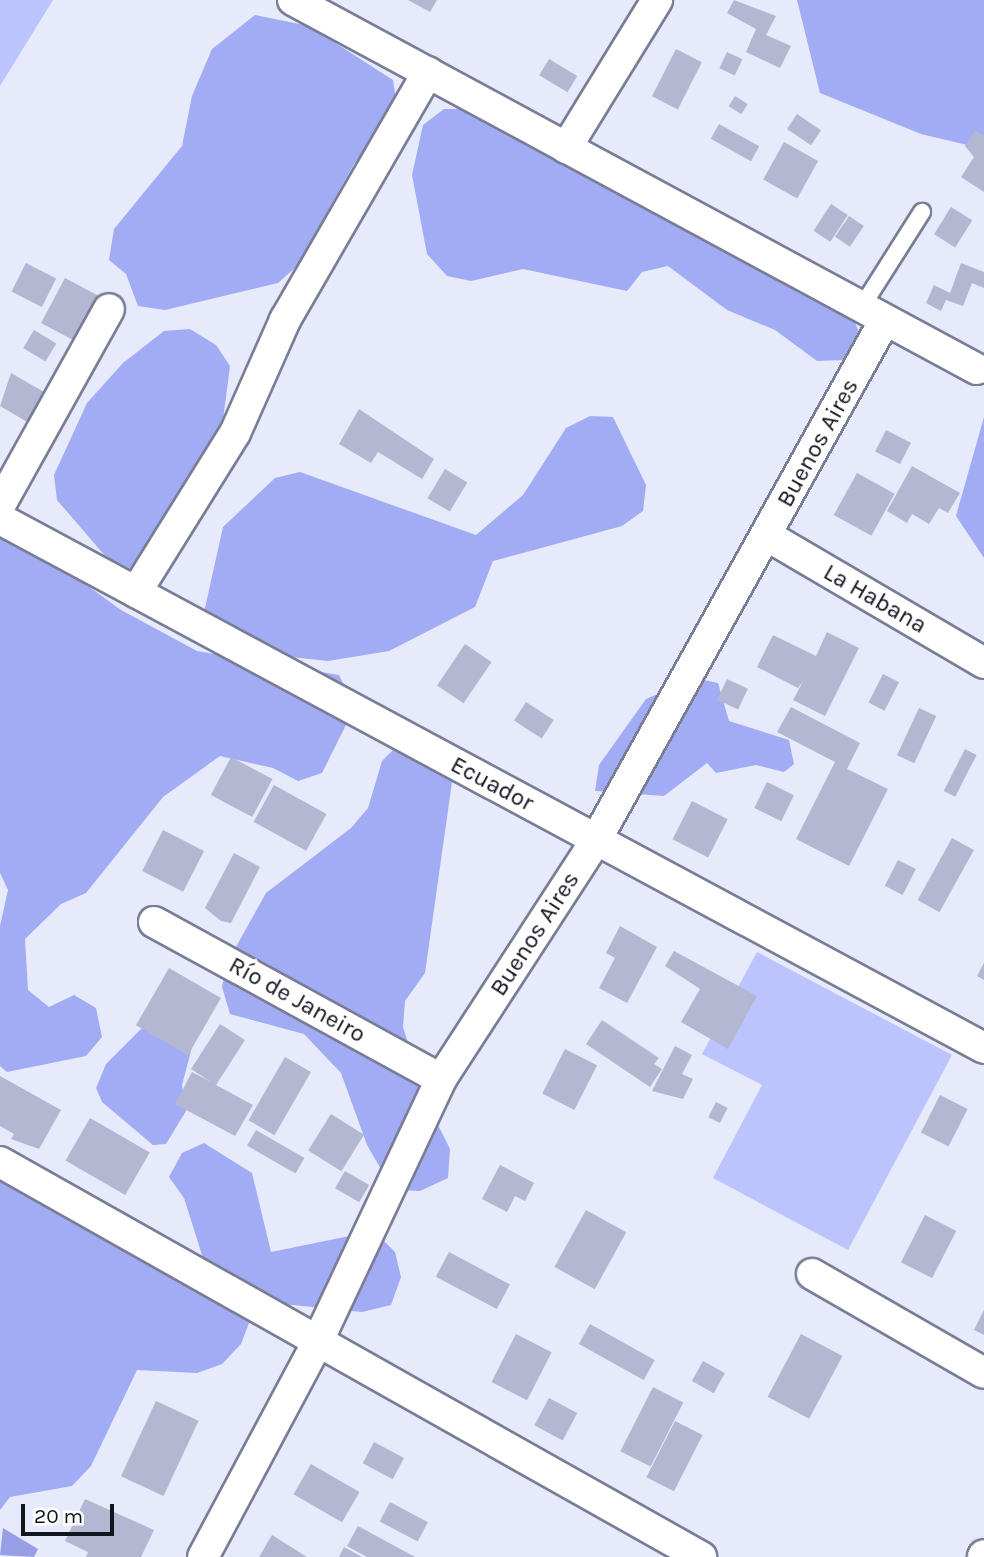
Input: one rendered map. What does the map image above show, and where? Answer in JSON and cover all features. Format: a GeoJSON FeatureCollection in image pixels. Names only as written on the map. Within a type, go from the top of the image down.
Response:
{"type":"FeatureCollection","features":[{"type":"Feature","properties":{"kind":"street"},"geometry":{"type":"LineString","coordinates":[[293,0],[977,369]]}},
{"type":"Feature","properties":{"kind":"street"},"geometry":{"type":"LineString","coordinates":[[566,148],[657,0]]}},
{"type":"Feature","properties":{"kind":"street"},"geometry":{"type":"LineString","coordinates":[[136,592],[235,433],[285,320],[428,72]]}},
{"type":"Feature","properties":{"kind":"street"},"geometry":{"type":"LineString","coordinates":[[0,505],[109,309]]}},
{"type":"Feature","properties":{"kind":"street","name":"Buenos Aires"},"geometry":{"type":"LineString","coordinates":[[203,1557],[316,1345],[441,1079],[597,840],[766,536],[873,314]]}},
{"type":"Feature","properties":{"kind":"street","name":"Ecuador"},"geometry":{"type":"LineString","coordinates":[[0,519],[984,1048]]}},
{"type":"Feature","properties":{"kind":"street","name":"La Habana"},"geometry":{"type":"LineString","coordinates":[[766,536],[984,663]]}},
{"type":"Feature","properties":{"kind":"street","name":"Río de Janeiro"},"geometry":{"type":"LineString","coordinates":[[154,922],[441,1079]]}},
{"type":"Feature","properties":{"kind":"street"},"geometry":{"type":"LineString","coordinates":[[0,1161],[316,1345],[701,1557]]}},
{"type":"Feature","properties":{"kind":"street"},"geometry":{"type":"LineString","coordinates":[[812,1273],[984,1374]]}},
{"type":"Feature","properties":{"kind":"lane"},"geometry":{"type":"LineString","coordinates":[[873,314],[922,212]]}},
{"type":"Feature","properties":{"kind":"shaded area"},"geometry":{"type":"Polygon","coordinates":[[[0,0],[53,0],[0,86],[0,0]]]}},
{"type":"Feature","properties":{"kind":"shaded area"},"geometry":{"type":"Polygon","coordinates":[[[797,0],[984,0],[984,149],[921,134],[820,93],[797,0]]]}},
{"type":"Feature","properties":{"kind":"shaded area"},"geometry":{"type":"Polygon","coordinates":[[[255,15],[309,26],[393,80],[397,106],[354,164],[297,266],[278,283],[165,310],[138,306],[126,274],[109,260],[114,229],[182,146],[192,96],[212,49],[255,15]]]}},
{"type":"Feature","properties":{"kind":"shaded area"},"geometry":{"type":"Polygon","coordinates":[[[444,109],[469,109],[513,136],[594,153],[851,313],[861,337],[844,360],[817,361],[775,330],[727,310],[668,266],[642,272],[627,291],[523,269],[471,281],[447,276],[427,254],[412,175],[423,125],[444,109]]]}},
{"type":"Feature","properties":{"kind":"shaded area"},"geometry":{"type":"Polygon","coordinates":[[[190,329],[216,345],[230,366],[219,451],[153,560],[129,568],[106,557],[57,500],[54,475],[87,403],[123,363],[164,331],[190,329]]]}},
{"type":"Feature","properties":{"kind":"shaded area"},"geometry":{"type":"Polygon","coordinates":[[[590,416],[613,417],[646,485],[643,511],[622,526],[493,561],[475,607],[389,651],[328,661],[227,650],[203,617],[223,527],[275,478],[300,472],[476,535],[523,495],[566,428],[590,416]]]}},
{"type":"Feature","properties":{"kind":"shaded area"},"geometry":{"type":"Polygon","coordinates":[[[984,417],[984,558],[956,516],[984,417]]]}},
{"type":"Feature","properties":{"kind":"shaded area"},"geometry":{"type":"Polygon","coordinates":[[[0,522],[121,610],[197,651],[339,675],[351,699],[347,723],[322,773],[298,781],[273,768],[220,756],[163,797],[86,893],[61,904],[25,939],[28,990],[49,1007],[74,995],[96,1008],[102,1037],[86,1056],[7,1072],[0,1066],[0,926],[8,890],[0,873],[0,522]]]}},
{"type":"Feature","properties":{"kind":"shaded area"},"geometry":{"type":"Polygon","coordinates":[[[694,678],[718,683],[729,721],[789,740],[794,764],[784,772],[756,765],[716,773],[707,763],[664,796],[595,791],[599,765],[646,699],[694,678]]]}},
{"type":"Feature","properties":{"kind":"shaded area"},"geometry":{"type":"Polygon","coordinates":[[[401,742],[451,757],[452,782],[425,973],[405,1001],[403,1027],[427,1103],[450,1149],[448,1178],[420,1191],[393,1190],[367,1145],[341,1073],[304,1034],[230,1014],[222,987],[228,961],[266,893],[351,828],[368,808],[382,761],[401,742]]]}},
{"type":"Feature","properties":{"kind":"shaded area"},"geometry":{"type":"Polygon","coordinates":[[[757,952],[952,1055],[848,1250],[713,1178],[762,1085],[702,1054],[757,952]]]}},
{"type":"Feature","properties":{"kind":"shaded area"},"geometry":{"type":"Polygon","coordinates":[[[143,1027],[192,1047],[182,1085],[186,1111],[166,1144],[153,1145],[102,1102],[96,1088],[106,1064],[143,1027]]]}},
{"type":"Feature","properties":{"kind":"shaded area"},"geometry":{"type":"Polygon","coordinates":[[[204,1143],[252,1173],[271,1252],[374,1231],[395,1252],[401,1277],[391,1305],[362,1312],[273,1303],[251,1318],[241,1344],[222,1364],[197,1373],[137,1370],[91,1466],[72,1486],[10,1497],[0,1510],[0,1154],[208,1274],[184,1198],[169,1177],[182,1153],[204,1143]]]}},
{"type":"Feature","properties":{"kind":"shaded area"},"geometry":{"type":"Polygon","coordinates":[[[3,1528],[38,1549],[34,1557],[0,1555],[3,1528]]]}},
{"type":"Feature","properties":{"kind":"building"},"geometry":{"type":"Polygon","coordinates":[[[408,0],[437,0],[430,12],[408,0]]]}},
{"type":"Feature","properties":{"kind":"building"},"geometry":{"type":"Polygon","coordinates":[[[734,0],[776,16],[766,35],[791,46],[780,68],[746,52],[756,29],[727,13],[734,0]]]}},
{"type":"Feature","properties":{"kind":"building"},"geometry":{"type":"Polygon","coordinates":[[[676,49],[702,62],[678,109],[652,96],[676,49]]]}},
{"type":"Feature","properties":{"kind":"building"},"geometry":{"type":"Polygon","coordinates":[[[727,52],[742,59],[735,75],[719,68],[727,52]]]}},
{"type":"Feature","properties":{"kind":"building"},"geometry":{"type":"Polygon","coordinates":[[[549,59],[577,76],[568,92],[539,75],[549,59]]]}},
{"type":"Feature","properties":{"kind":"building"},"geometry":{"type":"Polygon","coordinates":[[[735,96],[748,104],[741,114],[729,106],[735,96]]]}},
{"type":"Feature","properties":{"kind":"building"},"geometry":{"type":"Polygon","coordinates":[[[797,114],[821,130],[811,145],[787,129],[797,114]]]}},
{"type":"Feature","properties":{"kind":"building"},"geometry":{"type":"Polygon","coordinates":[[[719,124],[759,146],[751,161],[711,139],[719,124]]]}},
{"type":"Feature","properties":{"kind":"building"},"geometry":{"type":"Polygon","coordinates":[[[975,130],[984,136],[984,192],[961,177],[974,157],[965,146],[975,130]]]}},
{"type":"Feature","properties":{"kind":"building"},"geometry":{"type":"Polygon","coordinates":[[[784,142],[818,161],[797,199],[763,180],[784,142]]]}},
{"type":"Feature","properties":{"kind":"building"},"geometry":{"type":"Polygon","coordinates":[[[831,204],[848,215],[830,242],[814,231],[831,204]]]}},
{"type":"Feature","properties":{"kind":"building"},"geometry":{"type":"Polygon","coordinates":[[[951,207],[972,220],[955,247],[934,234],[951,207]]]}},
{"type":"Feature","properties":{"kind":"building"},"geometry":{"type":"Polygon","coordinates":[[[849,216],[864,226],[850,247],[835,237],[849,216]]]}},
{"type":"Feature","properties":{"kind":"building"},"geometry":{"type":"Polygon","coordinates":[[[26,263],[56,278],[42,307],[11,292],[26,263]]]}},
{"type":"Feature","properties":{"kind":"building"},"geometry":{"type":"Polygon","coordinates":[[[961,263],[984,272],[984,288],[972,283],[963,306],[946,300],[941,311],[926,303],[934,285],[950,293],[961,263]]]}},
{"type":"Feature","properties":{"kind":"building"},"geometry":{"type":"Polygon","coordinates":[[[65,278],[102,298],[78,343],[41,323],[65,278]]]}},
{"type":"Feature","properties":{"kind":"building"},"geometry":{"type":"Polygon","coordinates":[[[34,330],[56,343],[45,361],[23,348],[34,330]]]}},
{"type":"Feature","properties":{"kind":"building"},"geometry":{"type":"Polygon","coordinates":[[[11,373],[51,396],[34,426],[0,406],[11,373]]]}},
{"type":"Feature","properties":{"kind":"building"},"geometry":{"type":"Polygon","coordinates":[[[359,409],[434,459],[422,479],[378,452],[371,463],[339,444],[359,409]]]}},
{"type":"Feature","properties":{"kind":"building"},"geometry":{"type":"Polygon","coordinates":[[[886,430],[911,443],[900,464],[875,451],[886,430]]]}},
{"type":"Feature","properties":{"kind":"building"},"geometry":{"type":"Polygon","coordinates":[[[912,466],[960,493],[948,513],[939,508],[929,524],[912,514],[907,523],[887,511],[912,466]]]}},
{"type":"Feature","properties":{"kind":"building"},"geometry":{"type":"Polygon","coordinates":[[[445,469],[467,482],[450,512],[427,498],[445,469]]]}},
{"type":"Feature","properties":{"kind":"building"},"geometry":{"type":"Polygon","coordinates":[[[857,473],[895,494],[871,536],[834,515],[857,473]]]}},
{"type":"Feature","properties":{"kind":"building"},"geometry":{"type":"Polygon","coordinates":[[[827,632],[859,648],[825,716],[793,700],[803,681],[798,688],[757,667],[773,635],[816,656],[827,632]]]}},
{"type":"Feature","properties":{"kind":"building"},"geometry":{"type":"Polygon","coordinates":[[[465,644],[492,662],[464,703],[437,685],[465,644]]]}},
{"type":"Feature","properties":{"kind":"building"},"geometry":{"type":"Polygon","coordinates":[[[883,674],[899,682],[885,711],[868,703],[883,674]]]}},
{"type":"Feature","properties":{"kind":"building"},"geometry":{"type":"Polygon","coordinates":[[[727,679],[748,689],[738,710],[717,700],[727,679]]]}},
{"type":"Feature","properties":{"kind":"building"},"geometry":{"type":"Polygon","coordinates":[[[526,702],[554,720],[542,738],[514,720],[526,702]]]}},
{"type":"Feature","properties":{"kind":"building"},"geometry":{"type":"Polygon","coordinates":[[[791,707],[860,743],[847,769],[888,789],[849,866],[796,839],[835,762],[777,732],[791,707]]]}},
{"type":"Feature","properties":{"kind":"building"},"geometry":{"type":"Polygon","coordinates":[[[919,708],[936,716],[914,763],[897,755],[919,708]]]}},
{"type":"Feature","properties":{"kind":"building"},"geometry":{"type":"Polygon","coordinates":[[[965,749],[977,755],[955,797],[944,791],[965,749]]]}},
{"type":"Feature","properties":{"kind":"building"},"geometry":{"type":"Polygon","coordinates":[[[231,757],[272,779],[252,817],[211,795],[231,757]]]}},
{"type":"Feature","properties":{"kind":"building"},"geometry":{"type":"Polygon","coordinates":[[[767,782],[794,795],[781,821],[754,808],[767,782]]]}},
{"type":"Feature","properties":{"kind":"building"},"geometry":{"type":"Polygon","coordinates":[[[274,785],[326,814],[306,851],[254,822],[274,785]]]}},
{"type":"Feature","properties":{"kind":"building"},"geometry":{"type":"Polygon","coordinates":[[[692,801],[728,819],[708,857],[672,839],[692,801]]]}},
{"type":"Feature","properties":{"kind":"building"},"geometry":{"type":"Polygon","coordinates":[[[163,830],[204,851],[183,892],[142,871],[163,830]]]}},
{"type":"Feature","properties":{"kind":"building"},"geometry":{"type":"Polygon","coordinates":[[[952,838],[974,850],[939,912],[918,900],[952,838]]]}},
{"type":"Feature","properties":{"kind":"building"},"geometry":{"type":"Polygon","coordinates":[[[234,853],[260,867],[231,923],[221,921],[205,908],[234,853]]]}},
{"type":"Feature","properties":{"kind":"building"},"geometry":{"type":"Polygon","coordinates":[[[898,860],[916,869],[903,895],[885,886],[898,860]]]}},
{"type":"Feature","properties":{"kind":"building"},"geometry":{"type":"Polygon","coordinates":[[[620,926],[657,947],[627,1003],[599,988],[615,958],[606,953],[620,926]]]}},
{"type":"Feature","properties":{"kind":"building"},"geometry":{"type":"Polygon","coordinates":[[[674,951],[757,996],[728,1049],[681,1022],[700,989],[665,966],[674,951]]]}},
{"type":"Feature","properties":{"kind":"building"},"geometry":{"type":"Polygon","coordinates":[[[984,963],[984,980],[977,976],[984,963]]]}},
{"type":"Feature","properties":{"kind":"building"},"geometry":{"type":"Polygon","coordinates":[[[169,968],[221,998],[188,1055],[136,1025],[169,968]]]}},
{"type":"Feature","properties":{"kind":"building"},"geometry":{"type":"Polygon","coordinates":[[[602,1020],[659,1058],[654,1064],[662,1069],[650,1087],[586,1044],[602,1020]]]}},
{"type":"Feature","properties":{"kind":"building"},"geometry":{"type":"Polygon","coordinates":[[[220,1024],[245,1040],[216,1085],[253,1105],[235,1136],[175,1104],[192,1072],[211,1082],[191,1069],[220,1024]]]}},
{"type":"Feature","properties":{"kind":"building"},"geometry":{"type":"Polygon","coordinates":[[[675,1046],[692,1055],[682,1074],[693,1079],[683,1099],[652,1091],[675,1046]]]}},
{"type":"Feature","properties":{"kind":"building"},"geometry":{"type":"Polygon","coordinates":[[[565,1049],[597,1065],[574,1110],[542,1094],[565,1049]]]}},
{"type":"Feature","properties":{"kind":"building"},"geometry":{"type":"Polygon","coordinates":[[[285,1057],[311,1072],[274,1135],[248,1120],[285,1057]]]}},
{"type":"Feature","properties":{"kind":"building"},"geometry":{"type":"Polygon","coordinates":[[[0,1076],[61,1110],[39,1149],[11,1139],[14,1134],[0,1126],[0,1076]]]}},
{"type":"Feature","properties":{"kind":"building"},"geometry":{"type":"Polygon","coordinates":[[[940,1095],[968,1109],[949,1146],[921,1132],[940,1095]]]}},
{"type":"Feature","properties":{"kind":"building"},"geometry":{"type":"Polygon","coordinates":[[[716,1102],[728,1108],[720,1123],[708,1117],[716,1102]]]}},
{"type":"Feature","properties":{"kind":"building"},"geometry":{"type":"Polygon","coordinates":[[[331,1114],[364,1135],[341,1171],[308,1150],[331,1114]]]}},
{"type":"Feature","properties":{"kind":"building"},"geometry":{"type":"Polygon","coordinates":[[[90,1118],[150,1152],[125,1195],[66,1160],[90,1118]]]}},
{"type":"Feature","properties":{"kind":"building"},"geometry":{"type":"Polygon","coordinates":[[[256,1130],[304,1158],[295,1174],[247,1146],[256,1130]]]}},
{"type":"Feature","properties":{"kind":"building"},"geometry":{"type":"Polygon","coordinates":[[[500,1165],[534,1183],[525,1201],[515,1196],[507,1212],[482,1199],[500,1165]]]}},
{"type":"Feature","properties":{"kind":"building"},"geometry":{"type":"Polygon","coordinates":[[[345,1171],[369,1185],[359,1202],[335,1188],[345,1171]]]}},
{"type":"Feature","properties":{"kind":"building"},"geometry":{"type":"Polygon","coordinates":[[[586,1210],[626,1232],[595,1289],[554,1267],[586,1210]]]}},
{"type":"Feature","properties":{"kind":"building"},"geometry":{"type":"Polygon","coordinates":[[[925,1215],[956,1231],[932,1278],[901,1262],[925,1215]]]}},
{"type":"Feature","properties":{"kind":"building"},"geometry":{"type":"Polygon","coordinates":[[[449,1252],[510,1284],[497,1309],[436,1277],[449,1252]]]}},
{"type":"Feature","properties":{"kind":"building"},"geometry":{"type":"Polygon","coordinates":[[[984,1310],[984,1335],[974,1330],[984,1310]]]}},
{"type":"Feature","properties":{"kind":"building"},"geometry":{"type":"Polygon","coordinates":[[[590,1324],[655,1360],[644,1380],[579,1344],[590,1324]]]}},
{"type":"Feature","properties":{"kind":"building"},"geometry":{"type":"Polygon","coordinates":[[[516,1334],[552,1352],[527,1400],[491,1382],[516,1334]]]}},
{"type":"Feature","properties":{"kind":"building"},"geometry":{"type":"Polygon","coordinates":[[[801,1334],[842,1356],[809,1419],[768,1397],[801,1334]]]}},
{"type":"Feature","properties":{"kind":"building"},"geometry":{"type":"Polygon","coordinates":[[[703,1361],[725,1373],[714,1393],[692,1381],[703,1361]]]}},
{"type":"Feature","properties":{"kind":"building"},"geometry":{"type":"Polygon","coordinates":[[[653,1387],[683,1402],[651,1467],[620,1451],[653,1387]]]}},
{"type":"Feature","properties":{"kind":"building"},"geometry":{"type":"Polygon","coordinates":[[[549,1398],[577,1413],[563,1440],[534,1425],[549,1398]]]}},
{"type":"Feature","properties":{"kind":"building"},"geometry":{"type":"Polygon","coordinates":[[[156,1401],[199,1421],[164,1496],[121,1476],[156,1401]]]}},
{"type":"Feature","properties":{"kind":"building"},"geometry":{"type":"Polygon","coordinates":[[[675,1421],[703,1435],[674,1491],[646,1477],[675,1421]]]}},
{"type":"Feature","properties":{"kind":"building"},"geometry":{"type":"Polygon","coordinates":[[[374,1442],[404,1458],[393,1479],[363,1463],[374,1442]]]}},
{"type":"Feature","properties":{"kind":"building"},"geometry":{"type":"Polygon","coordinates":[[[311,1464],[359,1492],[342,1522],[294,1494],[311,1464]]]}},
{"type":"Feature","properties":{"kind":"building"},"geometry":{"type":"Polygon","coordinates":[[[85,1499],[154,1530],[141,1557],[86,1557],[88,1552],[65,1541],[85,1499]]]}},
{"type":"Feature","properties":{"kind":"building"},"geometry":{"type":"Polygon","coordinates":[[[390,1502],[428,1522],[418,1542],[380,1521],[390,1502]]]}},
{"type":"Feature","properties":{"kind":"building"},"geometry":{"type":"Polygon","coordinates":[[[358,1526],[415,1557],[367,1557],[347,1546],[358,1526]]]}},
{"type":"Feature","properties":{"kind":"building"},"geometry":{"type":"Polygon","coordinates":[[[272,1535],[307,1557],[259,1557],[272,1535]]]}},
{"type":"Feature","properties":{"kind":"building"},"geometry":{"type":"Polygon","coordinates":[[[344,1547],[362,1557],[339,1557],[344,1547]]]}}]}
